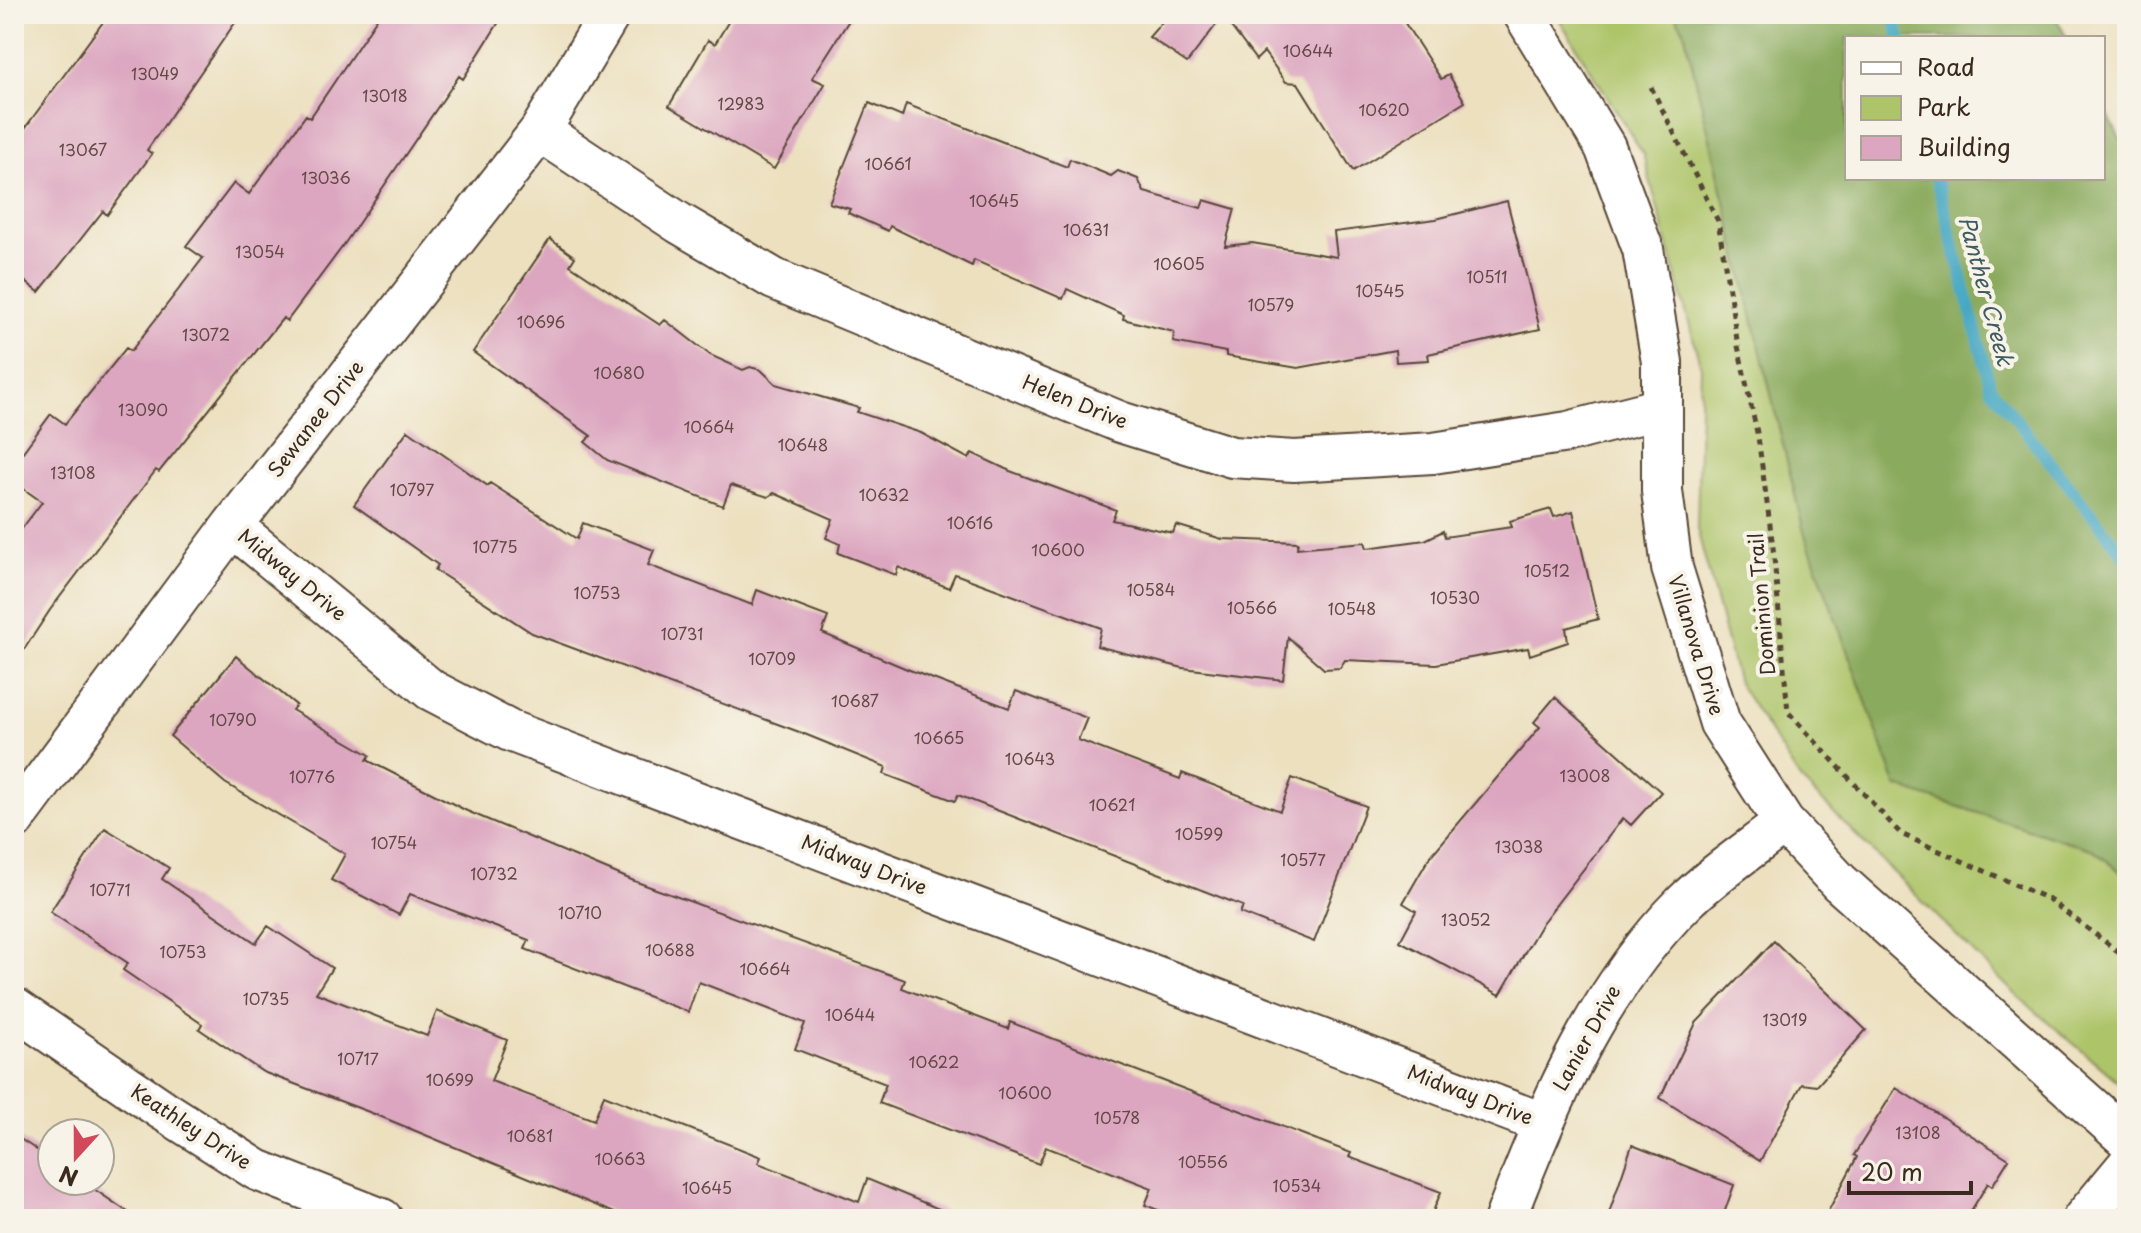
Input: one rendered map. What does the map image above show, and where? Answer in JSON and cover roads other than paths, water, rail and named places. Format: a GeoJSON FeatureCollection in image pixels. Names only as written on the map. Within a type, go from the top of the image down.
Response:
{"type":"FeatureCollection","features":[{"type":"Feature","properties":{"kind":"street","name":"Sewanee Drive"},"geometry":{"type":"LineString","coordinates":[[14,820],[232,526],[540,131],[610,14]]}},
{"type":"Feature","properties":{"kind":"street","name":"Villanova Drive"},"geometry":{"type":"LineString","coordinates":[[1524,14],[1594,126],[1632,212],[1658,322],[1662,491],[1680,603],[1720,723],[1784,823],[1839,882],[2127,1139]]}},
{"type":"Feature","properties":{"kind":"street","name":"Helen Drive"},"geometry":{"type":"LineString","coordinates":[[540,131],[679,223],[774,279],[1120,422],[1232,457],[1294,461],[1433,453],[1568,432],[1662,408]]}},
{"type":"Feature","properties":{"kind":"street","name":"Midway Drive"},"geometry":{"type":"LineString","coordinates":[[232,526],[431,690],[510,731],[1542,1123]]}},
{"type":"Feature","properties":{"kind":"street","name":"Lanier Drive"},"geometry":{"type":"LineString","coordinates":[[1505,1219],[1542,1123],[1614,985],[1684,902],[1784,823]]}},
{"type":"Feature","properties":{"kind":"street","name":"Keathley Drive"},"geometry":{"type":"LineString","coordinates":[[14,1008],[257,1170],[382,1219]]}},
{"type":"Feature","properties":{"kind":"street"},"geometry":{"type":"LineString","coordinates":[[2083,1219],[2127,1166]]}},
{"type":"Feature","properties":{"kind":"waterway","name":"Panther Creek"},"geometry":{"type":"LineString","coordinates":[[1893,14],[1899,36]]}},
{"type":"Feature","properties":{"kind":"waterway","name":"Panther Creek"},"geometry":{"type":"LineString","coordinates":[[1937,180],[1991,388],[2127,559]]}}]}
